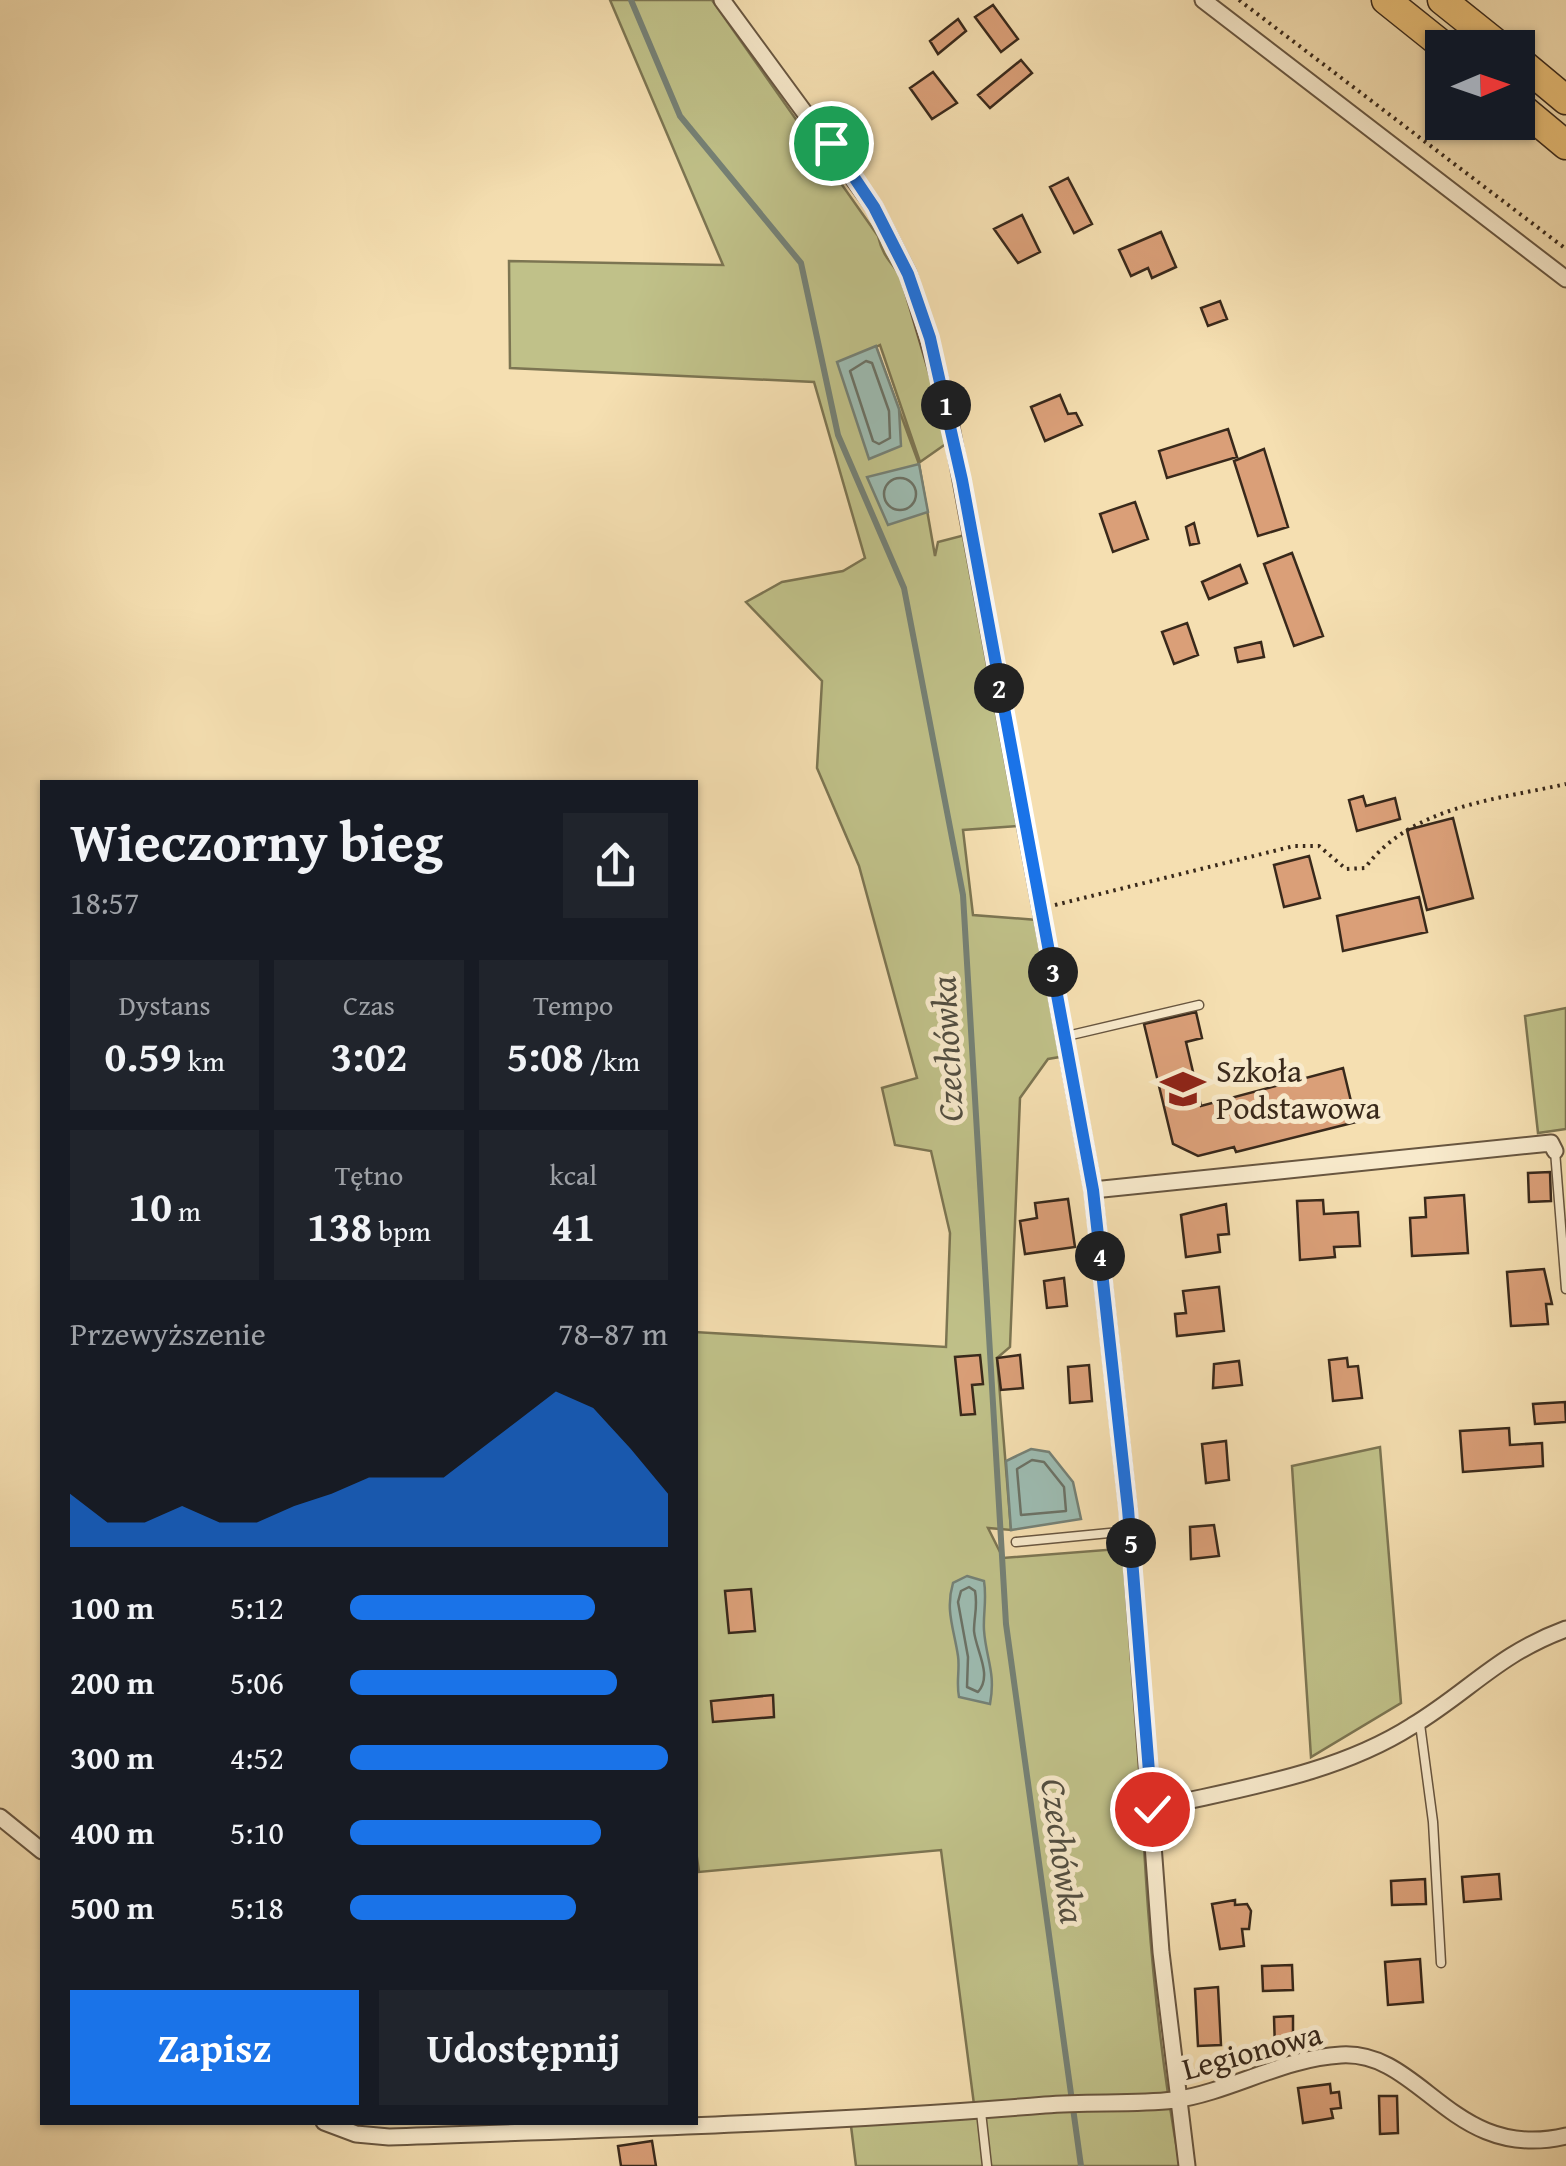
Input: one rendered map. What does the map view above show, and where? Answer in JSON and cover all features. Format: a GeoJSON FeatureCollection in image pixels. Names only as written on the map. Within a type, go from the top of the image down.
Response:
{"type":"FeatureCollection","features":[{"type":"Feature","properties":{"kind":"highway"},"geometry":{"type":"LineString","coordinates":[[1386,0],[1425,31]]}},
{"type":"Feature","properties":{"kind":"highway"},"geometry":{"type":"LineString","coordinates":[[1442,0],[1480,30]]}},
{"type":"Feature","properties":{"kind":"highway"},"geometry":{"type":"LineString","coordinates":[[1535,74],[1566,100]]}},
{"type":"Feature","properties":{"kind":"highway"},"geometry":{"type":"LineString","coordinates":[[1535,119],[1566,145]]}},
{"type":"Feature","properties":{"kind":"street"},"geometry":{"type":"LineString","coordinates":[[698,2124],[1175,2100],[1130,1532],[1093,1190],[962,480],[930,338],[908,274],[874,207],[831,143],[722,0]]}},
{"type":"Feature","properties":{"kind":"street"},"geometry":{"type":"LineString","coordinates":[[1203,0],[1566,279]]}},
{"type":"Feature","properties":{"kind":"street"},"geometry":{"type":"LineString","coordinates":[[1093,1190],[1552,1142],[1555,1150]]}},
{"type":"Feature","properties":{"kind":"street"},"geometry":{"type":"LineString","coordinates":[[1152,1809],[1335,1763],[1420,1721],[1492,1665],[1566,1629]]}},
{"type":"Feature","properties":{"kind":"street"},"geometry":{"type":"LineString","coordinates":[[0,1817],[40,1849]]}},
{"type":"Feature","properties":{"kind":"street","name":"Legionowa"},"geometry":{"type":"LineString","coordinates":[[1186,2166],[1175,2100],[1305,2061],[1343,2054],[1368,2058],[1393,2070],[1459,2119],[1493,2135],[1536,2143],[1566,2136]]}},
{"type":"Feature","properties":{"kind":"street"},"geometry":{"type":"LineString","coordinates":[[332,2125],[356,2134],[389,2137],[673,2125]]}},
{"type":"Feature","properties":{"kind":"lane"},"geometry":{"type":"LineString","coordinates":[[1067,1036],[1199,1005]]}},
{"type":"Feature","properties":{"kind":"lane"},"geometry":{"type":"LineString","coordinates":[[1555,1150],[1566,1290]]}},
{"type":"Feature","properties":{"kind":"lane"},"geometry":{"type":"LineString","coordinates":[[1016,1542],[1130,1532]]}},
{"type":"Feature","properties":{"kind":"lane"},"geometry":{"type":"LineString","coordinates":[[1420,1721],[1434,1822],[1441,1963]]}},
{"type":"Feature","properties":{"kind":"lane"},"geometry":{"type":"LineString","coordinates":[[981,2112],[986,2166]]}},
{"type":"Feature","properties":{"kind":"path"},"geometry":{"type":"LineString","coordinates":[[1239,0],[1566,249]]}},
{"type":"Feature","properties":{"kind":"path"},"geometry":{"type":"LineString","coordinates":[[1039,908],[1294,846],[1319,846],[1346,869],[1365,868],[1382,846],[1410,826],[1460,808],[1566,784]]}},
{"type":"Feature","properties":{"kind":"green space"},"geometry":{"type":"Polygon","coordinates":[[[610,0],[712,0],[878,236],[883,252],[903,283],[940,401],[950,441],[920,462],[880,345],[876,347],[919,464],[935,556],[938,542],[965,535],[1018,826],[963,830],[973,915],[1037,920],[1066,1056],[1048,1059],[1020,1098],[1010,1347],[997,1358],[1011,1530],[988,1528],[1003,1558],[1131,1548],[1150,1936],[1167,2090],[1180,2166],[856,2166],[850,2118],[975,2112],[941,1850],[699,1872],[698,1332],[946,1347],[950,1233],[931,1151],[895,1145],[882,1088],[917,1078],[859,866],[817,768],[822,681],[746,602],[782,582],[843,571],[865,558],[814,382],[510,368],[509,261],[723,265],[610,0]]]}},
{"type":"Feature","properties":{"kind":"green space"},"geometry":{"type":"Polygon","coordinates":[[[1566,1008],[1566,1129],[1538,1133],[1525,1016],[1566,1008]]]}},
{"type":"Feature","properties":{"kind":"green space"},"geometry":{"type":"Polygon","coordinates":[[[1380,1447],[1401,1703],[1311,1757],[1292,1466],[1380,1447]]]}},
{"type":"Feature","properties":{"kind":"water"},"geometry":{"type":"Polygon","coordinates":[[[876,346],[899,409],[901,446],[869,459],[837,362],[876,346]]]}},
{"type":"Feature","properties":{"kind":"water"},"geometry":{"type":"Polygon","coordinates":[[[919,464],[928,512],[888,525],[867,477],[919,464]]]}},
{"type":"Feature","properties":{"kind":"water"},"geometry":{"type":"Polygon","coordinates":[[[1031,1449],[1049,1452],[1073,1482],[1081,1519],[1011,1530],[1006,1461],[1031,1449]]]}},
{"type":"Feature","properties":{"kind":"water"},"geometry":{"type":"Polygon","coordinates":[[[967,1576],[984,1581],[984,1630],[992,1683],[990,1704],[959,1697],[950,1602],[953,1583],[967,1576]]]}},
{"type":"Feature","properties":{"kind":"building"},"geometry":{"type":"Polygon","coordinates":[[[993,5],[1018,39],[1001,52],[975,17],[993,5]]]}},
{"type":"Feature","properties":{"kind":"building"},"geometry":{"type":"Polygon","coordinates":[[[958,19],[966,31],[938,54],[930,41],[958,19]]]}},
{"type":"Feature","properties":{"kind":"building"},"geometry":{"type":"Polygon","coordinates":[[[1021,60],[1032,73],[990,108],[978,95],[1021,60]]]}},
{"type":"Feature","properties":{"kind":"building"},"geometry":{"type":"Polygon","coordinates":[[[933,72],[957,103],[932,119],[910,88],[933,72]]]}},
{"type":"Feature","properties":{"kind":"building"},"geometry":{"type":"Polygon","coordinates":[[[1068,178],[1092,224],[1074,233],[1050,187],[1068,178]]]}},
{"type":"Feature","properties":{"kind":"building"},"geometry":{"type":"Polygon","coordinates":[[[1022,215],[1040,252],[1018,263],[994,229],[1022,215]]]}},
{"type":"Feature","properties":{"kind":"building"},"geometry":{"type":"Polygon","coordinates":[[[1161,232],[1176,267],[1152,278],[1148,268],[1131,276],[1119,250],[1161,232]]]}},
{"type":"Feature","properties":{"kind":"building"},"geometry":{"type":"Polygon","coordinates":[[[1220,301],[1227,319],[1208,326],[1201,308],[1220,301]]]}},
{"type":"Feature","properties":{"kind":"building"},"geometry":{"type":"Polygon","coordinates":[[[1060,395],[1068,414],[1076,413],[1082,425],[1045,441],[1031,407],[1060,395]]]}},
{"type":"Feature","properties":{"kind":"building"},"geometry":{"type":"Polygon","coordinates":[[[1228,429],[1237,457],[1167,478],[1159,451],[1228,429]]]}},
{"type":"Feature","properties":{"kind":"building"},"geometry":{"type":"Polygon","coordinates":[[[1264,449],[1288,527],[1258,536],[1234,461],[1264,449]]]}},
{"type":"Feature","properties":{"kind":"building"},"geometry":{"type":"Polygon","coordinates":[[[1135,502],[1148,539],[1113,552],[1100,514],[1135,502]]]}},
{"type":"Feature","properties":{"kind":"building"},"geometry":{"type":"Polygon","coordinates":[[[1194,523],[1199,543],[1190,545],[1186,527],[1194,523]]]}},
{"type":"Feature","properties":{"kind":"building"},"geometry":{"type":"Polygon","coordinates":[[[1292,553],[1323,636],[1294,646],[1264,564],[1292,553]]]}},
{"type":"Feature","properties":{"kind":"building"},"geometry":{"type":"Polygon","coordinates":[[[1240,565],[1247,583],[1209,599],[1202,582],[1240,565]]]}},
{"type":"Feature","properties":{"kind":"building"},"geometry":{"type":"Polygon","coordinates":[[[1187,623],[1198,655],[1174,664],[1162,632],[1187,623]]]}},
{"type":"Feature","properties":{"kind":"building"},"geometry":{"type":"Polygon","coordinates":[[[1261,642],[1264,657],[1238,662],[1235,648],[1261,642]]]}},
{"type":"Feature","properties":{"kind":"building"},"geometry":{"type":"Polygon","coordinates":[[[1363,796],[1366,806],[1395,798],[1400,819],[1357,831],[1349,800],[1363,796]]]}},
{"type":"Feature","properties":{"kind":"building"},"geometry":{"type":"Polygon","coordinates":[[[1453,818],[1473,898],[1427,910],[1407,830],[1453,818]]]}},
{"type":"Feature","properties":{"kind":"building"},"geometry":{"type":"Polygon","coordinates":[[[1309,856],[1320,898],[1284,907],[1274,865],[1309,856]]]}},
{"type":"Feature","properties":{"kind":"building"},"geometry":{"type":"Polygon","coordinates":[[[1419,897],[1427,932],[1343,951],[1337,916],[1419,897]]]}},
{"type":"Feature","properties":{"kind":"building"},"geometry":{"type":"Polygon","coordinates":[[[1196,1012],[1202,1038],[1186,1042],[1201,1106],[1343,1068],[1356,1122],[1236,1152],[1234,1147],[1198,1156],[1173,1144],[1144,1024],[1196,1012]]]}},
{"type":"Feature","properties":{"kind":"building"},"geometry":{"type":"Polygon","coordinates":[[[1550,1172],[1551,1201],[1529,1202],[1528,1173],[1550,1172]]]}},
{"type":"Feature","properties":{"kind":"building"},"geometry":{"type":"Polygon","coordinates":[[[1464,1195],[1468,1253],[1412,1256],[1410,1218],[1426,1217],[1425,1198],[1464,1195]]]}},
{"type":"Feature","properties":{"kind":"building"},"geometry":{"type":"Polygon","coordinates":[[[1068,1199],[1075,1247],[1025,1254],[1020,1221],[1037,1218],[1035,1203],[1068,1199]]]}},
{"type":"Feature","properties":{"kind":"building"},"geometry":{"type":"Polygon","coordinates":[[[1323,1200],[1324,1214],[1358,1212],[1360,1246],[1334,1247],[1335,1257],[1300,1260],[1297,1201],[1323,1200]]]}},
{"type":"Feature","properties":{"kind":"building"},"geometry":{"type":"Polygon","coordinates":[[[1226,1204],[1229,1234],[1218,1235],[1220,1252],[1186,1257],[1181,1215],[1226,1204]]]}},
{"type":"Feature","properties":{"kind":"building"},"geometry":{"type":"Polygon","coordinates":[[[1544,1269],[1552,1304],[1546,1304],[1548,1324],[1511,1326],[1507,1272],[1544,1269]]]}},
{"type":"Feature","properties":{"kind":"building"},"geometry":{"type":"Polygon","coordinates":[[[1064,1278],[1067,1306],[1047,1308],[1044,1281],[1064,1278]]]}},
{"type":"Feature","properties":{"kind":"building"},"geometry":{"type":"Polygon","coordinates":[[[1219,1287],[1224,1331],[1177,1336],[1175,1314],[1186,1313],[1183,1291],[1219,1287]]]}},
{"type":"Feature","properties":{"kind":"building"},"geometry":{"type":"Polygon","coordinates":[[[980,1355],[983,1384],[972,1385],[975,1414],[961,1415],[955,1357],[980,1355]]]}},
{"type":"Feature","properties":{"kind":"building"},"geometry":{"type":"Polygon","coordinates":[[[1020,1355],[1023,1388],[1001,1390],[997,1358],[1020,1355]]]}},
{"type":"Feature","properties":{"kind":"building"},"geometry":{"type":"Polygon","coordinates":[[[1347,1358],[1348,1367],[1358,1366],[1362,1398],[1333,1401],[1329,1360],[1347,1358]]]}},
{"type":"Feature","properties":{"kind":"building"},"geometry":{"type":"Polygon","coordinates":[[[1239,1361],[1242,1385],[1213,1388],[1214,1364],[1239,1361]]]}},
{"type":"Feature","properties":{"kind":"building"},"geometry":{"type":"Polygon","coordinates":[[[1089,1365],[1092,1401],[1070,1403],[1068,1367],[1089,1365]]]}},
{"type":"Feature","properties":{"kind":"building"},"geometry":{"type":"Polygon","coordinates":[[[1565,1402],[1566,1422],[1535,1424],[1533,1404],[1565,1402]]]}},
{"type":"Feature","properties":{"kind":"building"},"geometry":{"type":"Polygon","coordinates":[[[1509,1428],[1510,1445],[1542,1443],[1543,1466],[1463,1472],[1460,1431],[1509,1428]]]}},
{"type":"Feature","properties":{"kind":"building"},"geometry":{"type":"Polygon","coordinates":[[[1226,1441],[1229,1480],[1206,1483],[1202,1444],[1226,1441]]]}},
{"type":"Feature","properties":{"kind":"building"},"geometry":{"type":"Polygon","coordinates":[[[1214,1525],[1219,1556],[1191,1559],[1190,1527],[1214,1525]]]}},
{"type":"Feature","properties":{"kind":"building"},"geometry":{"type":"Polygon","coordinates":[[[751,1589],[755,1631],[729,1633],[725,1591],[751,1589]]]}},
{"type":"Feature","properties":{"kind":"building"},"geometry":{"type":"Polygon","coordinates":[[[773,1695],[774,1717],[713,1722],[711,1701],[773,1695]]]}},
{"type":"Feature","properties":{"kind":"building"},"geometry":{"type":"Polygon","coordinates":[[[1499,1874],[1501,1899],[1464,1902],[1462,1877],[1499,1874]]]}},
{"type":"Feature","properties":{"kind":"building"},"geometry":{"type":"Polygon","coordinates":[[[1425,1879],[1426,1904],[1392,1905],[1391,1881],[1425,1879]]]}},
{"type":"Feature","properties":{"kind":"building"},"geometry":{"type":"Polygon","coordinates":[[[1235,1900],[1235,1905],[1247,1904],[1251,1911],[1249,1929],[1242,1929],[1244,1946],[1220,1949],[1212,1904],[1235,1900]]]}},
{"type":"Feature","properties":{"kind":"building"},"geometry":{"type":"Polygon","coordinates":[[[1420,1959],[1423,2002],[1388,2005],[1385,1962],[1420,1959]]]}},
{"type":"Feature","properties":{"kind":"building"},"geometry":{"type":"Polygon","coordinates":[[[1292,1965],[1293,1990],[1263,1991],[1262,1966],[1292,1965]]]}},
{"type":"Feature","properties":{"kind":"building"},"geometry":{"type":"Polygon","coordinates":[[[1218,1987],[1221,2045],[1198,2046],[1195,1989],[1218,1987]]]}},
{"type":"Feature","properties":{"kind":"building"},"geometry":{"type":"Polygon","coordinates":[[[1293,2016],[1293,2048],[1275,2049],[1274,2017],[1293,2016]]]}},
{"type":"Feature","properties":{"kind":"building"},"geometry":{"type":"Polygon","coordinates":[[[1330,2084],[1331,2093],[1339,2092],[1341,2108],[1331,2109],[1333,2118],[1303,2123],[1298,2088],[1330,2084]]]}},
{"type":"Feature","properties":{"kind":"building"},"geometry":{"type":"Polygon","coordinates":[[[1379,2096],[1397,2096],[1398,2133],[1380,2134],[1379,2096]]]}},
{"type":"Feature","properties":{"kind":"building"},"geometry":{"type":"Polygon","coordinates":[[[652,2141],[656,2166],[621,2166],[618,2146],[652,2141]]]}},
{"type":"Feature","properties":{"kind":"waterway","name":"Czechówka"},"geometry":{"type":"LineString","coordinates":[[631,0],[680,116],[801,263],[838,435],[904,588],[963,895],[1006,1624],[1081,2166]]}},
{"type":"Feature","properties":{"kind":"place","name":"Szkoła Podstawowa"},"geometry":{"type":"Point","coordinates":[1183,1089]}},
{"type":"Feature","properties":{"kind":"route"},"geometry":{"type":"LineString","coordinates":[[831,143],[874,207],[908,274],[930,338],[962,480],[1093,1190],[1128,1509],[1152,1809]]}}]}
